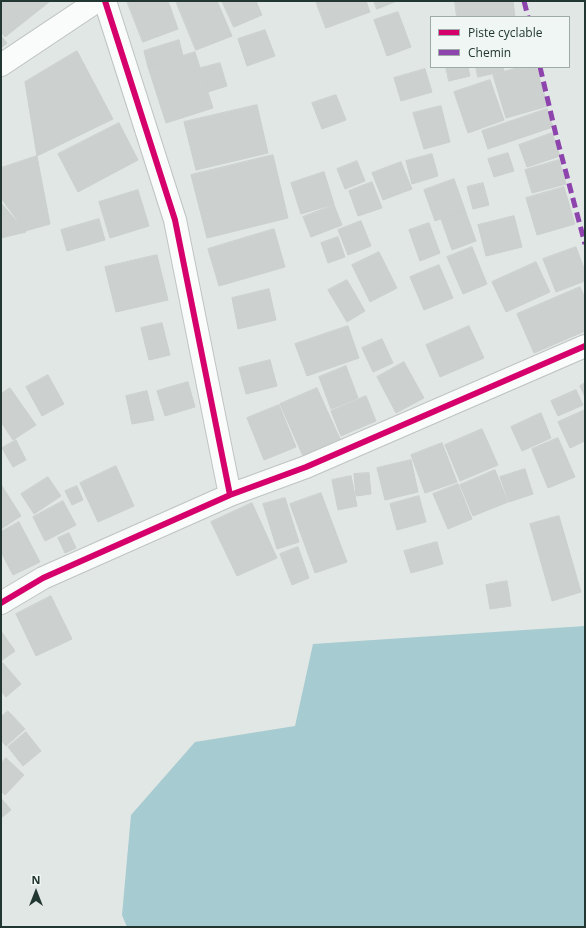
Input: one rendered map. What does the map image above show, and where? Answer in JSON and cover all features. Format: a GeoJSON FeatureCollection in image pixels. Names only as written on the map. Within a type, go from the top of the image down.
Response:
{"type":"FeatureCollection","features":[{"type":"Feature","properties":{"kind":"street"},"geometry":{"type":"LineString","coordinates":[[1,65],[97,1]]}},
{"type":"Feature","properties":{"kind":"street"},"geometry":{"type":"LineString","coordinates":[[105,1],[175,220],[230,495]]}},
{"type":"Feature","properties":{"kind":"street"},"geometry":{"type":"LineString","coordinates":[[1,604],[43,578],[230,495],[306,467],[585,346]]}},
{"type":"Feature","properties":{"kind":"water"},"geometry":{"type":"Polygon","coordinates":[[[585,626],[585,927],[127,927],[122,915],[131,815],[195,742],[295,726],[313,644],[585,626]]]}},
{"type":"Feature","properties":{"kind":"building"},"geometry":{"type":"Polygon","coordinates":[[[1,1],[49,2],[5,37],[1,32],[1,1]]]}},
{"type":"Feature","properties":{"kind":"building"},"geometry":{"type":"Polygon","coordinates":[[[127,1],[168,1],[178,29],[143,42],[127,1]]]}},
{"type":"Feature","properties":{"kind":"building"},"geometry":{"type":"Polygon","coordinates":[[[176,1],[217,1],[232,36],[196,50],[176,1]]]}},
{"type":"Feature","properties":{"kind":"building"},"geometry":{"type":"Polygon","coordinates":[[[222,1],[256,1],[262,15],[234,27],[222,1]]]}},
{"type":"Feature","properties":{"kind":"building"},"geometry":{"type":"Polygon","coordinates":[[[316,1],[366,1],[370,12],[326,28],[316,1]]]}},
{"type":"Feature","properties":{"kind":"building"},"geometry":{"type":"Polygon","coordinates":[[[374,1],[397,1],[377,9],[374,1]]]}},
{"type":"Feature","properties":{"kind":"building"},"geometry":{"type":"Polygon","coordinates":[[[455,1],[513,1],[515,16],[457,16],[455,1]]]}},
{"type":"Feature","properties":{"kind":"building"},"geometry":{"type":"Polygon","coordinates":[[[398,12],[411,47],[387,56],[374,20],[398,12]]]}},
{"type":"Feature","properties":{"kind":"building"},"geometry":{"type":"Polygon","coordinates":[[[265,30],[275,56],[247,66],[238,39],[265,30]]]}},
{"type":"Feature","properties":{"kind":"building"},"geometry":{"type":"Polygon","coordinates":[[[1,36],[7,43],[1,48],[1,36]]]}},
{"type":"Feature","properties":{"kind":"building"},"geometry":{"type":"Polygon","coordinates":[[[179,40],[183,56],[148,67],[144,51],[179,40]]]}},
{"type":"Feature","properties":{"kind":"building"},"geometry":{"type":"Polygon","coordinates":[[[77,51],[113,119],[37,156],[25,82],[77,51]]]}},
{"type":"Feature","properties":{"kind":"building"},"geometry":{"type":"Polygon","coordinates":[[[195,52],[213,108],[166,123],[148,67],[195,52]]]}},
{"type":"Feature","properties":{"kind":"building"},"geometry":{"type":"Polygon","coordinates":[[[220,63],[227,86],[208,92],[201,68],[220,63]]]}},
{"type":"Feature","properties":{"kind":"building"},"geometry":{"type":"Polygon","coordinates":[[[446,68],[468,68],[470,76],[449,81],[446,68]]]}},
{"type":"Feature","properties":{"kind":"building"},"geometry":{"type":"Polygon","coordinates":[[[476,68],[503,68],[504,71],[478,77],[476,68]]]}},
{"type":"Feature","properties":{"kind":"building"},"geometry":{"type":"Polygon","coordinates":[[[517,68],[536,68],[548,106],[506,118],[493,75],[517,68]]]}},
{"type":"Feature","properties":{"kind":"building"},"geometry":{"type":"Polygon","coordinates":[[[425,69],[432,92],[401,101],[394,78],[425,69]]]}},
{"type":"Feature","properties":{"kind":"building"},"geometry":{"type":"Polygon","coordinates":[[[490,80],[504,120],[468,133],[454,92],[490,80]]]}},
{"type":"Feature","properties":{"kind":"building"},"geometry":{"type":"Polygon","coordinates":[[[336,95],[346,120],[322,129],[312,103],[336,95]]]}},
{"type":"Feature","properties":{"kind":"building"},"geometry":{"type":"Polygon","coordinates":[[[257,105],[268,153],[196,170],[184,122],[257,105]]]}},
{"type":"Feature","properties":{"kind":"building"},"geometry":{"type":"Polygon","coordinates":[[[441,106],[450,142],[424,149],[413,113],[441,106]]]}},
{"type":"Feature","properties":{"kind":"building"},"geometry":{"type":"Polygon","coordinates":[[[547,109],[553,127],[488,149],[482,131],[547,109]]]}},
{"type":"Feature","properties":{"kind":"building"},"geometry":{"type":"Polygon","coordinates":[[[119,123],[138,160],[78,192],[58,154],[119,123]]]}},
{"type":"Feature","properties":{"kind":"building"},"geometry":{"type":"Polygon","coordinates":[[[552,133],[560,156],[527,167],[519,145],[552,133]]]}},
{"type":"Feature","properties":{"kind":"building"},"geometry":{"type":"Polygon","coordinates":[[[508,153],[514,171],[494,177],[488,159],[508,153]]]}},
{"type":"Feature","properties":{"kind":"building"},"geometry":{"type":"Polygon","coordinates":[[[432,154],[438,176],[412,184],[406,161],[432,154]]]}},
{"type":"Feature","properties":{"kind":"building"},"geometry":{"type":"Polygon","coordinates":[[[273,155],[288,218],[207,238],[191,175],[273,155]]]}},
{"type":"Feature","properties":{"kind":"building"},"geometry":{"type":"Polygon","coordinates":[[[37,156],[50,224],[25,231],[1,198],[1,168],[37,156]]]}},
{"type":"Feature","properties":{"kind":"building"},"geometry":{"type":"Polygon","coordinates":[[[559,160],[566,184],[532,193],[525,170],[559,160]]]}},
{"type":"Feature","properties":{"kind":"building"},"geometry":{"type":"Polygon","coordinates":[[[357,161],[365,181],[345,189],[337,169],[357,161]]]}},
{"type":"Feature","properties":{"kind":"building"},"geometry":{"type":"Polygon","coordinates":[[[401,162],[412,189],[383,200],[372,173],[401,162]]]}},
{"type":"Feature","properties":{"kind":"building"},"geometry":{"type":"Polygon","coordinates":[[[324,172],[334,204],[301,214],[291,183],[324,172]]]}},
{"type":"Feature","properties":{"kind":"building"},"geometry":{"type":"Polygon","coordinates":[[[454,179],[465,210],[435,221],[424,190],[454,179]]]}},
{"type":"Feature","properties":{"kind":"building"},"geometry":{"type":"Polygon","coordinates":[[[372,182],[382,208],[358,216],[349,191],[372,182]]]}},
{"type":"Feature","properties":{"kind":"building"},"geometry":{"type":"Polygon","coordinates":[[[483,183],[489,205],[473,209],[467,187],[483,183]]]}},
{"type":"Feature","properties":{"kind":"building"},"geometry":{"type":"Polygon","coordinates":[[[564,187],[575,224],[537,235],[526,198],[564,187]]]}},
{"type":"Feature","properties":{"kind":"building"},"geometry":{"type":"Polygon","coordinates":[[[138,190],[149,226],[110,238],[99,202],[138,190]]]}},
{"type":"Feature","properties":{"kind":"building"},"geometry":{"type":"Polygon","coordinates":[[[1,203],[26,232],[1,238],[1,203]]]}},
{"type":"Feature","properties":{"kind":"building"},"geometry":{"type":"Polygon","coordinates":[[[334,205],[342,225],[311,237],[303,217],[334,205]]]}},
{"type":"Feature","properties":{"kind":"building"},"geometry":{"type":"Polygon","coordinates":[[[465,210],[476,241],[452,250],[441,219],[465,210]]]}},
{"type":"Feature","properties":{"kind":"building"},"geometry":{"type":"Polygon","coordinates":[[[514,216],[522,247],[486,256],[478,225],[514,216]]]}},
{"type":"Feature","properties":{"kind":"building"},"geometry":{"type":"Polygon","coordinates":[[[99,219],[105,240],[67,251],[61,230],[99,219]]]}},
{"type":"Feature","properties":{"kind":"building"},"geometry":{"type":"Polygon","coordinates":[[[361,221],[371,246],[348,255],[338,230],[361,221]]]}},
{"type":"Feature","properties":{"kind":"building"},"geometry":{"type":"Polygon","coordinates":[[[429,223],[440,253],[420,261],[409,230],[429,223]]]}},
{"type":"Feature","properties":{"kind":"building"},"geometry":{"type":"Polygon","coordinates":[[[274,229],[285,267],[219,286],[208,249],[274,229]]]}},
{"type":"Feature","properties":{"kind":"building"},"geometry":{"type":"Polygon","coordinates":[[[338,237],[345,257],[328,263],[321,243],[338,237]]]}},
{"type":"Feature","properties":{"kind":"building"},"geometry":{"type":"Polygon","coordinates":[[[472,247],[487,284],[463,294],[447,257],[472,247]]]}},
{"type":"Feature","properties":{"kind":"building"},"geometry":{"type":"Polygon","coordinates":[[[576,247],[585,271],[585,281],[556,292],[543,259],[576,247]]]}},
{"type":"Feature","properties":{"kind":"building"},"geometry":{"type":"Polygon","coordinates":[[[379,252],[397,288],[370,302],[352,265],[379,252]]]}},
{"type":"Feature","properties":{"kind":"building"},"geometry":{"type":"Polygon","coordinates":[[[157,255],[168,300],[116,312],[105,267],[157,255]]]}},
{"type":"Feature","properties":{"kind":"building"},"geometry":{"type":"Polygon","coordinates":[[[536,262],[550,292],[506,312],[492,282],[536,262]]]}},
{"type":"Feature","properties":{"kind":"building"},"geometry":{"type":"Polygon","coordinates":[[[439,265],[453,298],[424,310],[410,277],[439,265]]]}},
{"type":"Feature","properties":{"kind":"building"},"geometry":{"type":"Polygon","coordinates":[[[347,280],[365,311],[347,322],[328,290],[347,280]]]}},
{"type":"Feature","properties":{"kind":"building"},"geometry":{"type":"Polygon","coordinates":[[[580,287],[585,298],[585,331],[534,353],[517,314],[580,287]]]}},
{"type":"Feature","properties":{"kind":"building"},"geometry":{"type":"Polygon","coordinates":[[[269,289],[276,320],[238,329],[232,298],[269,289]]]}},
{"type":"Feature","properties":{"kind":"building"},"geometry":{"type":"Polygon","coordinates":[[[162,323],[170,355],[149,360],[141,328],[162,323]]]}},
{"type":"Feature","properties":{"kind":"building"},"geometry":{"type":"Polygon","coordinates":[[[348,326],[359,358],[307,376],[295,344],[348,326]]]}},
{"type":"Feature","properties":{"kind":"building"},"geometry":{"type":"Polygon","coordinates":[[[469,326],[484,358],[440,377],[426,345],[469,326]]]}},
{"type":"Feature","properties":{"kind":"building"},"geometry":{"type":"Polygon","coordinates":[[[382,339],[393,363],[373,372],[362,348],[382,339]]]}},
{"type":"Feature","properties":{"kind":"building"},"geometry":{"type":"Polygon","coordinates":[[[270,360],[277,386],[246,394],[239,368],[270,360]]]}},
{"type":"Feature","properties":{"kind":"building"},"geometry":{"type":"Polygon","coordinates":[[[404,362],[424,398],[396,413],[377,377],[404,362]]]}},
{"type":"Feature","properties":{"kind":"building"},"geometry":{"type":"Polygon","coordinates":[[[346,366],[358,398],[331,409],[319,377],[346,366]]]}},
{"type":"Feature","properties":{"kind":"building"},"geometry":{"type":"Polygon","coordinates":[[[48,375],[64,404],[42,416],[26,387],[48,375]]]}},
{"type":"Feature","properties":{"kind":"building"},"geometry":{"type":"Polygon","coordinates":[[[188,382],[195,407],[165,416],[157,391],[188,382]]]}},
{"type":"Feature","properties":{"kind":"building"},"geometry":{"type":"Polygon","coordinates":[[[585,383],[585,397],[580,386],[585,383]]]}},
{"type":"Feature","properties":{"kind":"building"},"geometry":{"type":"Polygon","coordinates":[[[10,388],[36,425],[13,440],[1,422],[1,394],[10,388]]]}},
{"type":"Feature","properties":{"kind":"building"},"geometry":{"type":"Polygon","coordinates":[[[317,388],[340,439],[303,456],[280,404],[317,388]]]}},
{"type":"Feature","properties":{"kind":"building"},"geometry":{"type":"Polygon","coordinates":[[[576,390],[583,405],[558,416],[551,401],[576,390]]]}},
{"type":"Feature","properties":{"kind":"building"},"geometry":{"type":"Polygon","coordinates":[[[147,391],[154,420],[132,424],[126,396],[147,391]]]}},
{"type":"Feature","properties":{"kind":"building"},"geometry":{"type":"Polygon","coordinates":[[[366,396],[376,421],[341,436],[331,411],[366,396]]]}},
{"type":"Feature","properties":{"kind":"building"},"geometry":{"type":"Polygon","coordinates":[[[279,405],[296,447],[264,460],[247,418],[279,405]]]}},
{"type":"Feature","properties":{"kind":"building"},"geometry":{"type":"Polygon","coordinates":[[[585,410],[585,441],[570,448],[558,422],[585,410]]]}},
{"type":"Feature","properties":{"kind":"building"},"geometry":{"type":"Polygon","coordinates":[[[541,413],[551,438],[522,451],[511,427],[541,413]]]}},
{"type":"Feature","properties":{"kind":"building"},"geometry":{"type":"Polygon","coordinates":[[[482,429],[498,465],[460,481],[445,445],[482,429]]]}},
{"type":"Feature","properties":{"kind":"building"},"geometry":{"type":"Polygon","coordinates":[[[558,438],[575,477],[548,488],[532,449],[558,438]]]}},
{"type":"Feature","properties":{"kind":"building"},"geometry":{"type":"Polygon","coordinates":[[[16,440],[26,460],[13,467],[2,448],[16,440]]]}},
{"type":"Feature","properties":{"kind":"building"},"geometry":{"type":"Polygon","coordinates":[[[442,443],[457,482],[425,493],[411,455],[442,443]]]}},
{"type":"Feature","properties":{"kind":"building"},"geometry":{"type":"Polygon","coordinates":[[[411,460],[418,492],[385,500],[377,468],[411,460]]]}},
{"type":"Feature","properties":{"kind":"building"},"geometry":{"type":"Polygon","coordinates":[[[116,466],[134,506],[98,522],[80,483],[116,466]]]}},
{"type":"Feature","properties":{"kind":"building"},"geometry":{"type":"Polygon","coordinates":[[[525,469],[533,494],[509,502],[500,477],[525,469]]]}},
{"type":"Feature","properties":{"kind":"building"},"geometry":{"type":"Polygon","coordinates":[[[495,470],[508,502],[473,516],[460,485],[495,470]]]}},
{"type":"Feature","properties":{"kind":"building"},"geometry":{"type":"Polygon","coordinates":[[[369,473],[371,494],[356,496],[354,474],[369,473]]]}},
{"type":"Feature","properties":{"kind":"building"},"geometry":{"type":"Polygon","coordinates":[[[351,476],[357,506],[338,510],[332,480],[351,476]]]}},
{"type":"Feature","properties":{"kind":"building"},"geometry":{"type":"Polygon","coordinates":[[[48,477],[61,496],[34,514],[21,494],[48,477]]]}},
{"type":"Feature","properties":{"kind":"building"},"geometry":{"type":"Polygon","coordinates":[[[458,484],[472,519],[448,529],[433,494],[458,484]]]}},
{"type":"Feature","properties":{"kind":"building"},"geometry":{"type":"Polygon","coordinates":[[[2,486],[21,516],[1,529],[1,487],[2,486]]]}},
{"type":"Feature","properties":{"kind":"building"},"geometry":{"type":"Polygon","coordinates":[[[77,486],[83,500],[72,505],[65,491],[77,486]]]}},
{"type":"Feature","properties":{"kind":"building"},"geometry":{"type":"Polygon","coordinates":[[[321,493],[347,562],[315,573],[290,504],[321,493]]]}},
{"type":"Feature","properties":{"kind":"building"},"geometry":{"type":"Polygon","coordinates":[[[419,496],[426,522],[397,530],[390,504],[419,496]]]}},
{"type":"Feature","properties":{"kind":"building"},"geometry":{"type":"Polygon","coordinates":[[[285,498],[299,542],[277,549],[263,504],[285,498]]]}},
{"type":"Feature","properties":{"kind":"building"},"geometry":{"type":"Polygon","coordinates":[[[63,501],[76,525],[45,541],[33,517],[63,501]]]}},
{"type":"Feature","properties":{"kind":"building"},"geometry":{"type":"Polygon","coordinates":[[[252,503],[277,558],[237,576],[211,522],[252,503]]]}},
{"type":"Feature","properties":{"kind":"building"},"geometry":{"type":"Polygon","coordinates":[[[559,516],[581,592],[552,601],[530,524],[559,516]]]}},
{"type":"Feature","properties":{"kind":"building"},"geometry":{"type":"Polygon","coordinates":[[[19,522],[40,562],[13,575],[1,552],[1,532],[19,522]]]}},
{"type":"Feature","properties":{"kind":"building"},"geometry":{"type":"Polygon","coordinates":[[[69,533],[76,548],[65,553],[58,538],[69,533]]]}},
{"type":"Feature","properties":{"kind":"building"},"geometry":{"type":"Polygon","coordinates":[[[437,542],[443,564],[411,573],[404,551],[437,542]]]}},
{"type":"Feature","properties":{"kind":"building"},"geometry":{"type":"Polygon","coordinates":[[[298,547],[309,578],[292,585],[280,554],[298,547]]]}},
{"type":"Feature","properties":{"kind":"building"},"geometry":{"type":"Polygon","coordinates":[[[507,581],[511,606],[490,609],[486,585],[507,581]]]}},
{"type":"Feature","properties":{"kind":"building"},"geometry":{"type":"Polygon","coordinates":[[[51,596],[72,639],[36,656],[16,614],[51,596]]]}},
{"type":"Feature","properties":{"kind":"building"},"geometry":{"type":"Polygon","coordinates":[[[1,631],[15,651],[1,661],[1,631]]]}},
{"type":"Feature","properties":{"kind":"building"},"geometry":{"type":"Polygon","coordinates":[[[3,663],[21,684],[6,697],[1,691],[1,665],[3,663]]]}},
{"type":"Feature","properties":{"kind":"building"},"geometry":{"type":"Polygon","coordinates":[[[8,711],[25,729],[6,746],[1,740],[1,717],[8,711]]]}},
{"type":"Feature","properties":{"kind":"building"},"geometry":{"type":"Polygon","coordinates":[[[26,732],[41,751],[23,766],[8,747],[26,732]]]}},
{"type":"Feature","properties":{"kind":"building"},"geometry":{"type":"Polygon","coordinates":[[[6,758],[24,775],[5,795],[1,791],[1,763],[6,758]]]}},
{"type":"Feature","properties":{"kind":"building"},"geometry":{"type":"Polygon","coordinates":[[[1,798],[11,810],[1,818],[1,798]]]}},
{"type":"Feature","properties":{"kind":"marked path"},"geometry":{"type":"LineString","coordinates":[[524,1],[528,16]]}},
{"type":"Feature","properties":{"kind":"marked path"},"geometry":{"type":"LineString","coordinates":[[540,68],[556,135],[585,244]]}},
{"type":"Feature","properties":{"kind":"cycle path"},"geometry":{"type":"LineString","coordinates":[[105,1],[175,220],[230,495]]}},
{"type":"Feature","properties":{"kind":"cycle path"},"geometry":{"type":"LineString","coordinates":[[1,603],[43,578],[230,495],[306,467],[585,346]]}}]}
